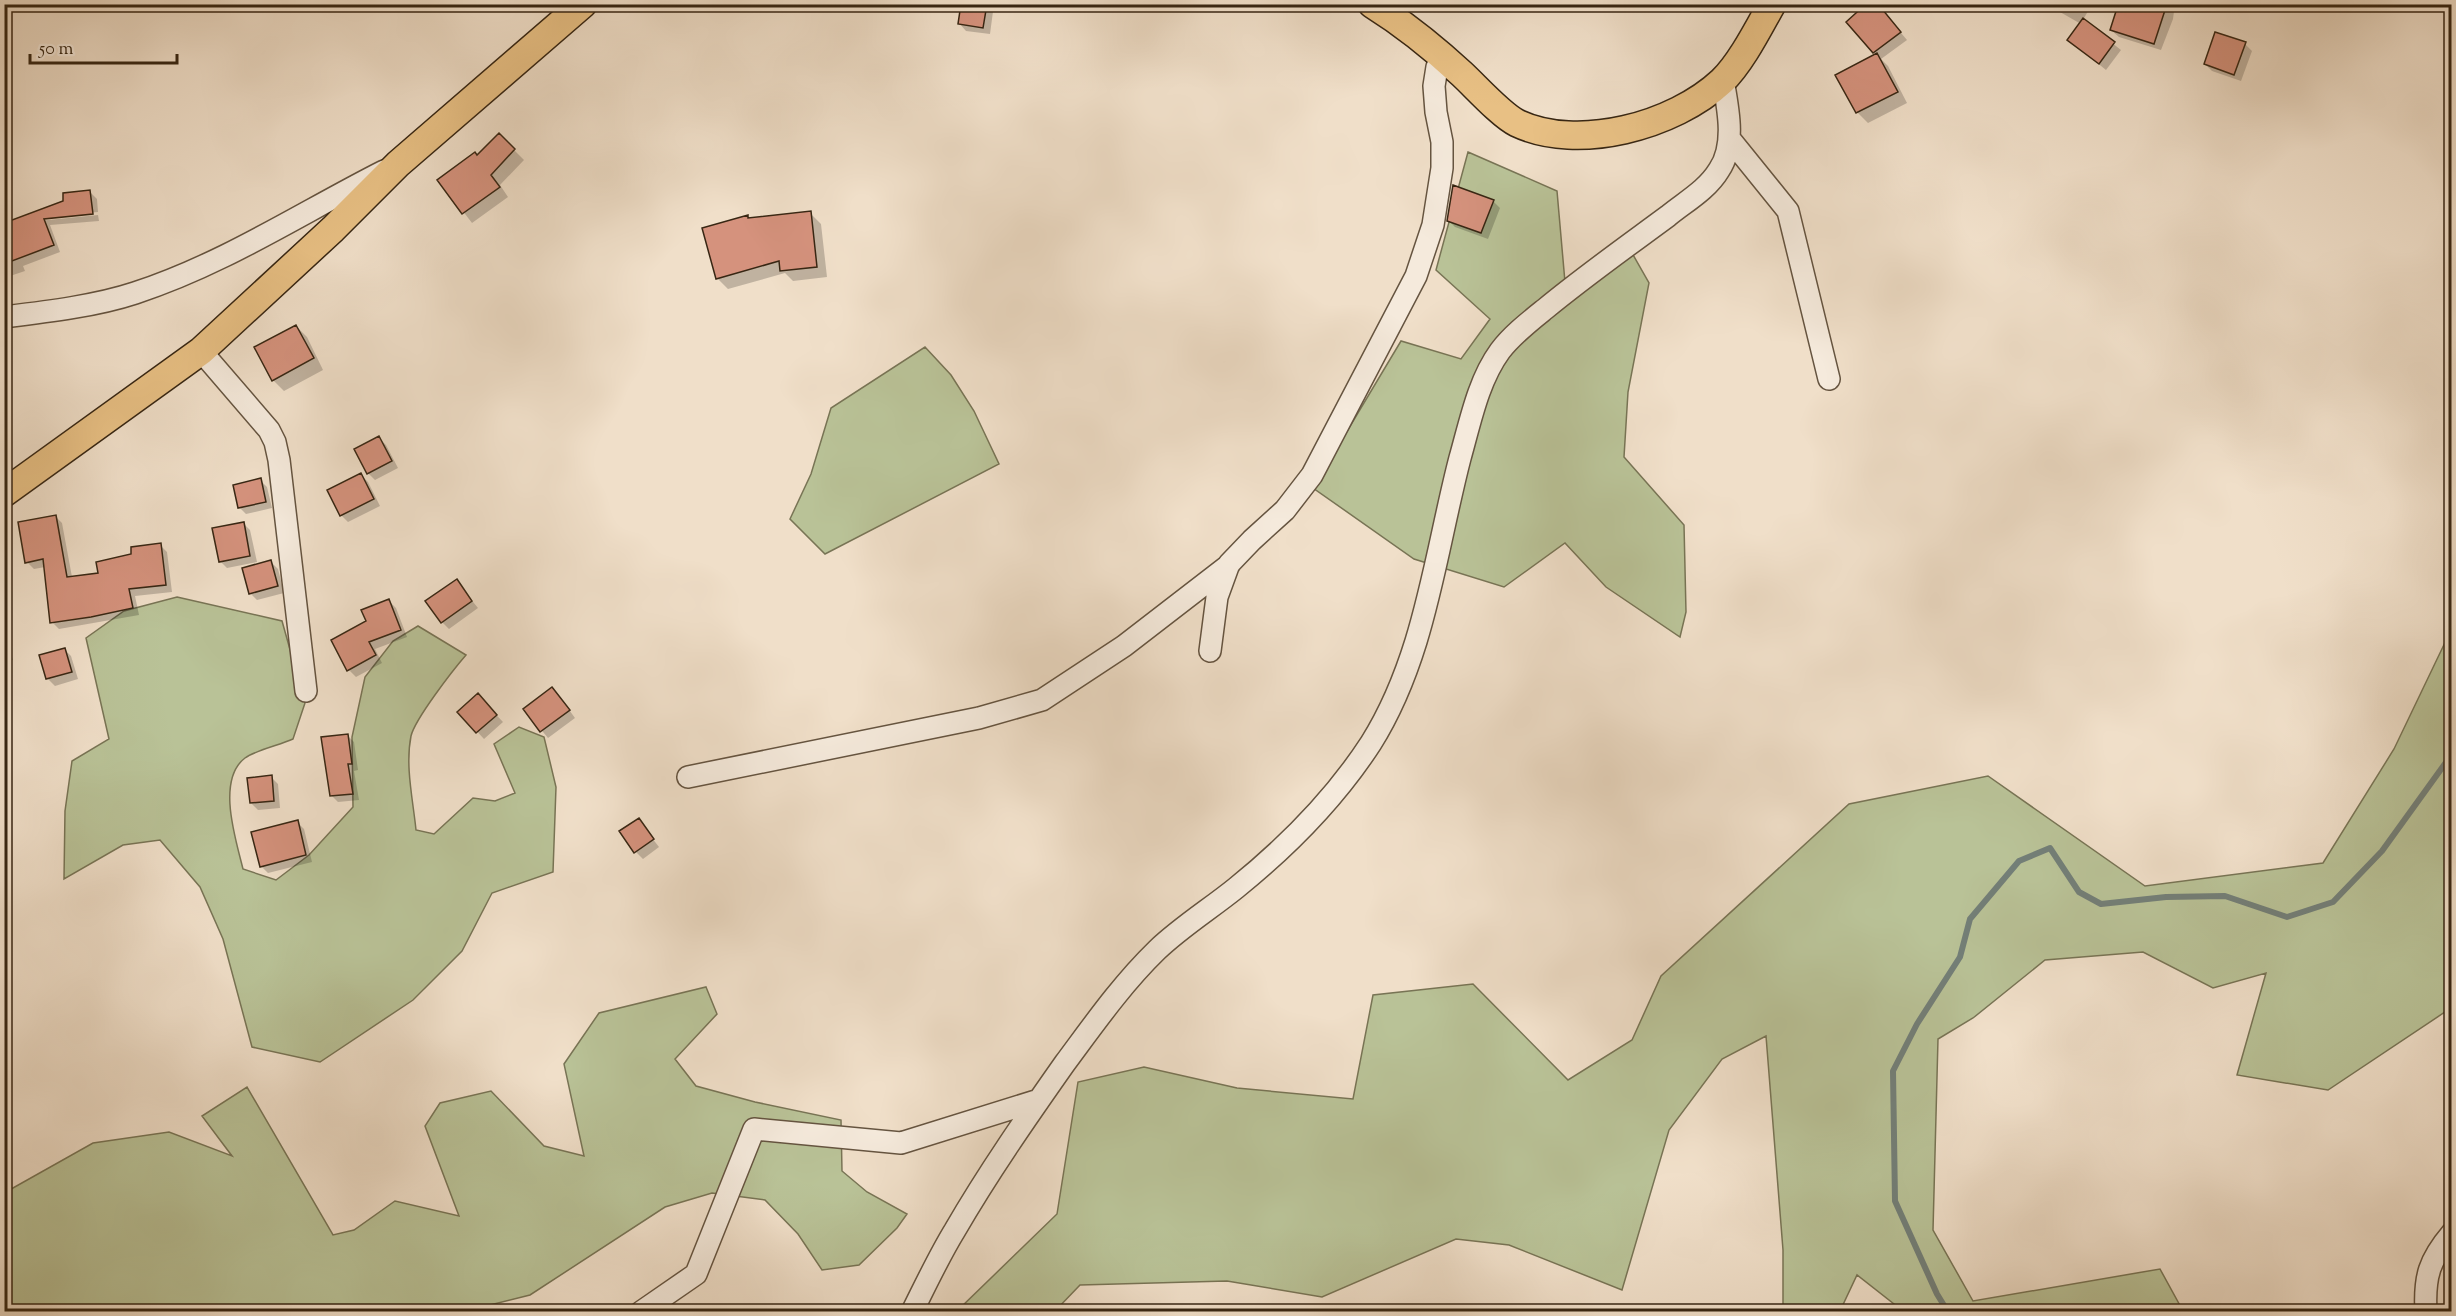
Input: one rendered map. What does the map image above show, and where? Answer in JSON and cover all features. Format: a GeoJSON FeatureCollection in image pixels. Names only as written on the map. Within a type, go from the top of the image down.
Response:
{"type":"FeatureCollection","features":[{"type":"Feature","properties":{"kind":"main road"},"geometry":{"type":"LineString","coordinates":[[4,493],[145,394],[201,351],[333,229],[398,164],[582,4]]}},
{"type":"Feature","properties":{"kind":"main road"},"geometry":{"type":"LineString","coordinates":[[1372,4],[1443,56],[1515,122],[1545,132],[1590,135],[1635,128],[1668,116],[1723,81],[1752,39],[1772,4]]}},
{"type":"Feature","properties":{"kind":"street"},"geometry":{"type":"LineString","coordinates":[[688,777],[979,718],[1042,700],[1124,646],[1229,564],[1285,510],[1312,475],[1416,276],[1433,225],[1442,168],[1442,142],[1434,86],[1437,67],[1443,56]]}},
{"type":"Feature","properties":{"kind":"street"},"geometry":{"type":"LineString","coordinates":[[912,1311],[955,1229],[1039,1100],[1102,1012],[1160,947],[1273,856],[1313,820],[1345,780],[1393,706],[1406,675],[1434,577],[1466,436],[1482,384],[1501,350],[1527,324],[1587,274],[1704,188],[1721,168],[1729,138],[1728,105],[1723,81]]}},
{"type":"Feature","properties":{"kind":"street"},"geometry":{"type":"LineString","coordinates":[[1729,138],[1788,211],[1829,379]]}},
{"type":"Feature","properties":{"kind":"street"},"geometry":{"type":"LineString","coordinates":[[4,317],[47,312],[133,294],[186,274],[254,243],[323,202],[398,164]]}},
{"type":"Feature","properties":{"kind":"street"},"geometry":{"type":"LineString","coordinates":[[201,351],[256,414],[275,442],[306,691]]}},
{"type":"Feature","properties":{"kind":"street"},"geometry":{"type":"LineString","coordinates":[[1210,651],[1217,597],[1229,564]]}},
{"type":"Feature","properties":{"kind":"street"},"geometry":{"type":"LineString","coordinates":[[641,1311],[696,1274],[754,1129],[901,1143],[1039,1100]]}},
{"type":"Feature","properties":{"kind":"street"},"geometry":{"type":"LineString","coordinates":[[2426,1311],[2424,1288],[2427,1270],[2451,1233]]}},
{"type":"Feature","properties":{"kind":"green space"},"geometry":{"type":"Polygon","coordinates":[[[1468,152],[1557,191],[1567,305],[1632,253],[1649,283],[1628,392],[1624,457],[1684,525],[1686,612],[1680,637],[1606,587],[1565,543],[1504,587],[1414,559],[1313,488],[1401,341],[1461,359],[1490,319],[1436,270],[1468,152]]]}},
{"type":"Feature","properties":{"kind":"green space"},"geometry":{"type":"Polygon","coordinates":[[[925,347],[951,375],[974,411],[999,464],[825,554],[790,519],[811,474],[831,408],[925,347]]]}},
{"type":"Feature","properties":{"kind":"green space"},"geometry":{"type":"Polygon","coordinates":[[[177,597],[282,621],[305,703],[293,739],[255,752],[245,758],[236,768],[231,781],[233,827],[243,869],[276,880],[309,855],[353,807],[352,737],[365,677],[393,641],[418,626],[466,655],[427,707],[411,736],[409,771],[416,830],[434,834],[473,798],[495,801],[515,793],[494,744],[519,727],[544,737],[556,787],[553,872],[492,893],[462,951],[413,1000],[320,1062],[252,1047],[223,939],[200,887],[160,840],[123,845],[64,879],[65,811],[72,761],[109,739],[86,638],[124,611],[177,597]]]}},
{"type":"Feature","properties":{"kind":"green space"},"geometry":{"type":"Polygon","coordinates":[[[2451,630],[2451,1010],[2328,1090],[2237,1075],[2266,973],[2213,988],[2143,952],[2045,960],[1973,1018],[1938,1039],[1933,1230],[1973,1301],[2160,1269],[2183,1311],[1903,1311],[1857,1275],[1840,1311],[1783,1311],[1783,1250],[1766,1036],[1722,1059],[1669,1130],[1622,1290],[1509,1245],[1456,1239],[1322,1297],[1227,1281],[1080,1285],[1055,1311],[957,1311],[1057,1214],[1078,1082],[1144,1067],[1237,1088],[1353,1099],[1373,995],[1473,984],[1568,1080],[1632,1040],[1661,976],[1849,804],[1988,776],[2145,886],[2323,863],[2394,749],[2451,630]]]}},
{"type":"Feature","properties":{"kind":"green space"},"geometry":{"type":"Polygon","coordinates":[[[706,987],[717,1014],[675,1059],[696,1086],[755,1102],[841,1120],[842,1171],[867,1192],[907,1214],[897,1228],[859,1265],[822,1270],[798,1234],[765,1200],[712,1193],[665,1207],[530,1295],[466,1311],[5,1312],[4,1193],[93,1143],[169,1132],[232,1156],[202,1116],[247,1087],[333,1235],[354,1230],[395,1201],[459,1216],[425,1126],[440,1103],[491,1091],[544,1146],[584,1156],[564,1064],[599,1013],[706,987]]]}},
{"type":"Feature","properties":{"kind":"building"},"geometry":{"type":"Polygon","coordinates":[[[961,4],[987,4],[983,28],[958,24],[961,4]]]}},
{"type":"Feature","properties":{"kind":"building"},"geometry":{"type":"Polygon","coordinates":[[[1866,4],[1878,4],[1901,32],[1873,53],[1846,22],[1866,4]]]}},
{"type":"Feature","properties":{"kind":"building"},"geometry":{"type":"Polygon","coordinates":[[[2134,4],[2167,4],[2154,44],[2110,30],[2118,5],[2133,9],[2134,4]]]}},
{"type":"Feature","properties":{"kind":"building"},"geometry":{"type":"Polygon","coordinates":[[[2083,18],[2115,42],[2099,64],[2067,40],[2083,18]]]}},
{"type":"Feature","properties":{"kind":"building"},"geometry":{"type":"Polygon","coordinates":[[[2215,32],[2246,42],[2234,75],[2204,64],[2215,32]]]}},
{"type":"Feature","properties":{"kind":"building"},"geometry":{"type":"Polygon","coordinates":[[[1877,53],[1898,92],[1856,113],[1835,75],[1877,53]]]}},
{"type":"Feature","properties":{"kind":"building"},"geometry":{"type":"Polygon","coordinates":[[[499,133],[515,149],[491,175],[500,187],[462,214],[437,180],[475,152],[477,155],[499,133]]]}},
{"type":"Feature","properties":{"kind":"building"},"geometry":{"type":"Polygon","coordinates":[[[1453,185],[1494,200],[1481,233],[1447,221],[1453,185]]]}},
{"type":"Feature","properties":{"kind":"building"},"geometry":{"type":"Polygon","coordinates":[[[90,190],[93,214],[44,219],[54,245],[4,264],[4,223],[63,201],[63,193],[90,190]]]}},
{"type":"Feature","properties":{"kind":"building"},"geometry":{"type":"Polygon","coordinates":[[[811,211],[817,267],[780,271],[779,261],[716,279],[702,228],[748,215],[748,218],[811,211]]]}},
{"type":"Feature","properties":{"kind":"building"},"geometry":{"type":"Polygon","coordinates":[[[296,325],[314,358],[272,381],[254,347],[296,325]]]}},
{"type":"Feature","properties":{"kind":"building"},"geometry":{"type":"Polygon","coordinates":[[[379,436],[392,461],[367,474],[354,449],[379,436]]]}},
{"type":"Feature","properties":{"kind":"building"},"geometry":{"type":"Polygon","coordinates":[[[361,473],[374,499],[340,516],[327,490],[361,473]]]}},
{"type":"Feature","properties":{"kind":"building"},"geometry":{"type":"Polygon","coordinates":[[[261,478],[266,502],[238,508],[233,485],[261,478]]]}},
{"type":"Feature","properties":{"kind":"building"},"geometry":{"type":"Polygon","coordinates":[[[56,515],[67,577],[98,573],[96,562],[131,554],[131,547],[161,543],[166,585],[129,589],[133,608],[50,623],[43,559],[25,563],[18,522],[56,515]]]}},
{"type":"Feature","properties":{"kind":"building"},"geometry":{"type":"Polygon","coordinates":[[[244,522],[250,556],[219,562],[212,528],[244,522]]]}},
{"type":"Feature","properties":{"kind":"building"},"geometry":{"type":"Polygon","coordinates":[[[271,560],[278,586],[249,594],[242,568],[271,560]]]}},
{"type":"Feature","properties":{"kind":"building"},"geometry":{"type":"Polygon","coordinates":[[[457,579],[472,601],[441,623],[425,601],[457,579]]]}},
{"type":"Feature","properties":{"kind":"building"},"geometry":{"type":"Polygon","coordinates":[[[389,599],[401,630],[369,642],[376,655],[347,671],[331,640],[366,621],[361,610],[389,599]]]}},
{"type":"Feature","properties":{"kind":"building"},"geometry":{"type":"Polygon","coordinates":[[[65,648],[72,672],[46,679],[39,655],[65,648]]]}},
{"type":"Feature","properties":{"kind":"building"},"geometry":{"type":"Polygon","coordinates":[[[552,687],[570,710],[540,732],[523,709],[552,687]]]}},
{"type":"Feature","properties":{"kind":"building"},"geometry":{"type":"Polygon","coordinates":[[[478,693],[497,715],[476,733],[457,712],[478,693]]]}},
{"type":"Feature","properties":{"kind":"building"},"geometry":{"type":"Polygon","coordinates":[[[348,734],[352,764],[348,764],[353,794],[330,796],[321,737],[348,734]]]}},
{"type":"Feature","properties":{"kind":"building"},"geometry":{"type":"Polygon","coordinates":[[[272,775],[274,801],[250,803],[247,778],[272,775]]]}},
{"type":"Feature","properties":{"kind":"building"},"geometry":{"type":"Polygon","coordinates":[[[639,818],[654,839],[634,853],[619,831],[639,818]]]}},
{"type":"Feature","properties":{"kind":"building"},"geometry":{"type":"Polygon","coordinates":[[[298,820],[306,855],[260,867],[251,832],[298,820]]]}},
{"type":"Feature","properties":{"kind":"waterway"},"geometry":{"type":"LineString","coordinates":[[1948,1312],[1937,1294],[1895,1201],[1893,1071],[1917,1024],[1960,957],[1970,919],[2019,861],[2050,848],[2079,892],[2101,904],[2166,897],[2225,896],[2287,917],[2333,902],[2382,851],[2452,754]]}}]}
